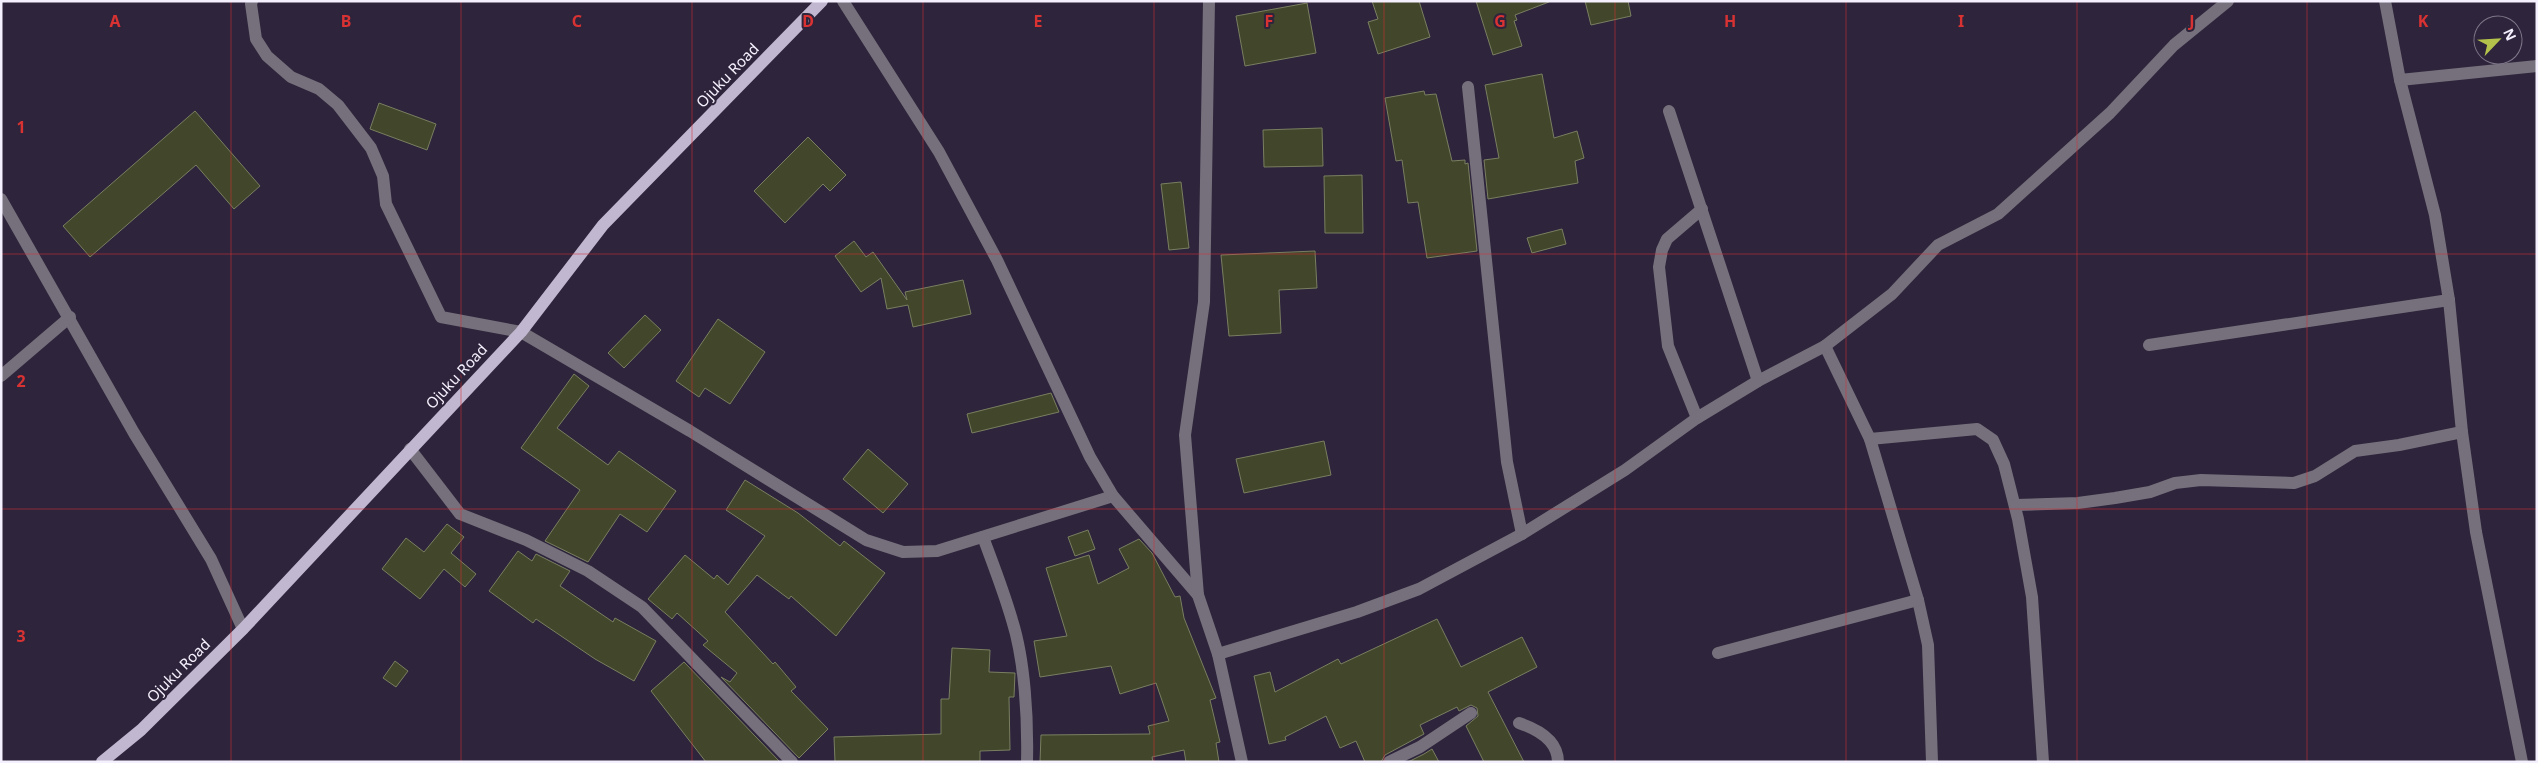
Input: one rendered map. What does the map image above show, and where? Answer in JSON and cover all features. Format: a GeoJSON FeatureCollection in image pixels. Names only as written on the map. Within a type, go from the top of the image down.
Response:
{"type":"FeatureCollection","features":[{"type":"Feature","properties":{"kind":"main road","name":"Ojuku Road"},"geometry":{"type":"LineString","coordinates":[[102,762],[141,730],[243,629],[520,332],[602,225],[822,1]]}},
{"type":"Feature","properties":{"kind":"street"},"geometry":{"type":"LineString","coordinates":[[252,1],[250,4],[256,39],[267,56],[291,77],[319,89],[338,105],[371,148],[383,176],[386,204],[441,317],[520,332],[690,431],[866,540],[903,552],[937,551],[1113,496]]}},
{"type":"Feature","properties":{"kind":"street"},"geometry":{"type":"LineString","coordinates":[[843,1],[939,152],[997,260],[1090,457],[1113,496],[1198,595]]}},
{"type":"Feature","properties":{"kind":"street"},"geometry":{"type":"LineString","coordinates":[[1210,1],[1204,302],[1185,435],[1198,595],[1218,654],[1242,762]]}},
{"type":"Feature","properties":{"kind":"street"},"geometry":{"type":"LineString","coordinates":[[1218,654],[1357,612],[1419,590],[1522,534],[1626,470],[1697,418],[1758,381],[1825,346],[1892,294],[1938,245],[1998,214],[2110,113],[2174,45],[2228,1]]}},
{"type":"Feature","properties":{"kind":"street"},"geometry":{"type":"LineString","coordinates":[[2385,1],[2400,80],[2435,215],[2449,300],[2462,432],[2476,532],[2522,762]]}},
{"type":"Feature","properties":{"kind":"street"},"geometry":{"type":"LineString","coordinates":[[2400,80],[2537,66]]}},
{"type":"Feature","properties":{"kind":"street"},"geometry":{"type":"LineString","coordinates":[[1468,87],[1507,462],[1522,534]]}},
{"type":"Feature","properties":{"kind":"street"},"geometry":{"type":"LineString","coordinates":[[1670,111],[1758,381]]}},
{"type":"Feature","properties":{"kind":"street"},"geometry":{"type":"LineString","coordinates":[[1,199],[134,433],[211,559],[243,629]]}},
{"type":"Feature","properties":{"kind":"street"},"geometry":{"type":"LineString","coordinates":[[1697,418],[1668,346],[1659,267],[1662,250],[1667,239],[1702,209]]}},
{"type":"Feature","properties":{"kind":"street"},"geometry":{"type":"LineString","coordinates":[[2149,345],[2449,300]]}},
{"type":"Feature","properties":{"kind":"street"},"geometry":{"type":"LineString","coordinates":[[1,376],[70,318]]}},
{"type":"Feature","properties":{"kind":"street"},"geometry":{"type":"LineString","coordinates":[[1825,346],[1870,439],[1918,600],[1928,645],[1932,762]]}},
{"type":"Feature","properties":{"kind":"street"},"geometry":{"type":"LineString","coordinates":[[1870,439],[1977,429],[1993,440],[2004,464],[2015,505],[2032,597],[2043,762]]}},
{"type":"Feature","properties":{"kind":"street"},"geometry":{"type":"LineString","coordinates":[[2015,505],[2115,498],[2150,492],[2176,483],[2201,480],[2294,483],[2315,476],[2355,451],[2399,446],[2462,432]]}},
{"type":"Feature","properties":{"kind":"street"},"geometry":{"type":"LineString","coordinates":[[410,449],[460,514],[526,540],[588,571],[642,608],[671,635],[792,762]]}},
{"type":"Feature","properties":{"kind":"street"},"geometry":{"type":"LineString","coordinates":[[983,537],[1013,621],[1024,673],[1027,762]]}},
{"type":"Feature","properties":{"kind":"street"},"geometry":{"type":"LineString","coordinates":[[1718,653],[1918,600]]}},
{"type":"Feature","properties":{"kind":"street"},"geometry":{"type":"LineString","coordinates":[[1389,762],[1420,747],[1471,713]]}},
{"type":"Feature","properties":{"kind":"street"},"geometry":{"type":"LineString","coordinates":[[1519,723],[1546,736],[1558,757],[1558,762]]}},
{"type":"Feature","properties":{"kind":"building"},"geometry":{"type":"Polygon","coordinates":[[[1372,1],[1419,1],[1430,37],[1378,54],[1368,22],[1378,19],[1372,1]]]}},
{"type":"Feature","properties":{"kind":"building"},"geometry":{"type":"Polygon","coordinates":[[[1476,1],[1549,2],[1515,15],[1517,20],[1514,21],[1522,46],[1493,55],[1476,1]]]}},
{"type":"Feature","properties":{"kind":"building"},"geometry":{"type":"Polygon","coordinates":[[[1585,1],[1628,1],[1631,16],[1591,25],[1585,1]]]}},
{"type":"Feature","properties":{"kind":"building"},"geometry":{"type":"Polygon","coordinates":[[[1307,3],[1316,53],[1245,66],[1236,16],[1307,3]]]}},
{"type":"Feature","properties":{"kind":"building"},"geometry":{"type":"Polygon","coordinates":[[[1542,74],[1554,138],[1577,131],[1584,158],[1575,161],[1578,183],[1488,199],[1484,160],[1499,158],[1485,85],[1542,74]]]}},
{"type":"Feature","properties":{"kind":"building"},"geometry":{"type":"Polygon","coordinates":[[[1424,91],[1425,95],[1436,94],[1452,161],[1465,160],[1465,164],[1468,163],[1477,251],[1427,258],[1418,202],[1408,203],[1402,160],[1396,161],[1385,98],[1424,91]]]}},
{"type":"Feature","properties":{"kind":"building"},"geometry":{"type":"Polygon","coordinates":[[[379,103],[436,124],[427,150],[370,129],[379,103]]]}},
{"type":"Feature","properties":{"kind":"building"},"geometry":{"type":"Polygon","coordinates":[[[195,111],[260,186],[234,209],[196,165],[90,257],[63,226],[195,111]]]}},
{"type":"Feature","properties":{"kind":"building"},"geometry":{"type":"Polygon","coordinates":[[[1322,128],[1323,166],[1264,167],[1263,130],[1322,128]]]}},
{"type":"Feature","properties":{"kind":"building"},"geometry":{"type":"Polygon","coordinates":[[[808,137],[846,175],[830,191],[823,184],[785,223],[754,191],[808,137]]]}},
{"type":"Feature","properties":{"kind":"building"},"geometry":{"type":"Polygon","coordinates":[[[1362,175],[1363,233],[1325,233],[1324,176],[1362,175]]]}},
{"type":"Feature","properties":{"kind":"building"},"geometry":{"type":"Polygon","coordinates":[[[1181,182],[1189,248],[1169,250],[1161,184],[1181,182]]]}},
{"type":"Feature","properties":{"kind":"building"},"geometry":{"type":"Polygon","coordinates":[[[1562,229],[1566,244],[1532,253],[1527,238],[1562,229]]]}},
{"type":"Feature","properties":{"kind":"building"},"geometry":{"type":"Polygon","coordinates":[[[854,241],[866,257],[873,252],[907,300],[905,292],[963,280],[971,314],[913,327],[908,305],[887,309],[881,278],[861,292],[835,256],[854,241]]]}},
{"type":"Feature","properties":{"kind":"building"},"geometry":{"type":"Polygon","coordinates":[[[1315,251],[1317,288],[1279,290],[1281,333],[1229,336],[1221,255],[1315,251]]]}},
{"type":"Feature","properties":{"kind":"building"},"geometry":{"type":"Polygon","coordinates":[[[645,315],[661,330],[624,368],[608,353],[645,315]]]}},
{"type":"Feature","properties":{"kind":"building"},"geometry":{"type":"Polygon","coordinates":[[[718,319],[765,352],[730,404],[705,388],[699,397],[676,381],[718,319]]]}},
{"type":"Feature","properties":{"kind":"building"},"geometry":{"type":"Polygon","coordinates":[[[574,374],[589,386],[557,428],[608,465],[619,451],[676,491],[647,532],[620,514],[588,562],[545,541],[580,490],[521,448],[574,374]]]}},
{"type":"Feature","properties":{"kind":"building"},"geometry":{"type":"Polygon","coordinates":[[[1051,393],[1059,412],[972,433],[967,414],[1051,393]]]}},
{"type":"Feature","properties":{"kind":"building"},"geometry":{"type":"Polygon","coordinates":[[[1324,441],[1331,475],[1244,493],[1236,459],[1324,441]]]}},
{"type":"Feature","properties":{"kind":"building"},"geometry":{"type":"Polygon","coordinates":[[[868,449],[908,484],[883,513],[843,479],[868,449]]]}},
{"type":"Feature","properties":{"kind":"building"},"geometry":{"type":"Polygon","coordinates":[[[745,480],[798,513],[840,546],[844,541],[885,573],[836,636],[791,596],[789,599],[757,575],[725,612],[773,664],[775,662],[796,687],[791,691],[828,729],[799,758],[721,677],[730,682],[737,673],[703,645],[708,641],[677,613],[672,619],[648,599],[685,555],[714,579],[717,575],[728,585],[765,536],[726,510],[745,480]]]}},
{"type":"Feature","properties":{"kind":"building"},"geometry":{"type":"Polygon","coordinates":[[[447,524],[464,537],[451,553],[476,574],[465,587],[444,569],[420,599],[382,569],[406,538],[424,552],[447,524]]]}},
{"type":"Feature","properties":{"kind":"building"},"geometry":{"type":"Polygon","coordinates":[[[1088,530],[1095,549],[1075,556],[1068,537],[1088,530]]]}},
{"type":"Feature","properties":{"kind":"building"},"geometry":{"type":"Polygon","coordinates":[[[1139,539],[1152,553],[1175,597],[1180,596],[1184,618],[1216,698],[1210,700],[1220,742],[1216,743],[1219,762],[1186,762],[1184,750],[1152,757],[1153,762],[1040,762],[1041,735],[1150,734],[1148,726],[1169,721],[1156,683],[1120,694],[1111,666],[1040,677],[1034,641],[1067,636],[1046,568],[1089,555],[1098,584],[1129,568],[1119,549],[1139,539]]]}},
{"type":"Feature","properties":{"kind":"building"},"geometry":{"type":"Polygon","coordinates":[[[518,551],[532,561],[536,554],[570,571],[560,586],[613,622],[615,618],[656,641],[634,681],[595,659],[536,619],[533,623],[489,591],[518,551]]]}},
{"type":"Feature","properties":{"kind":"building"},"geometry":{"type":"Polygon","coordinates":[[[1437,619],[1461,667],[1522,637],[1537,667],[1488,692],[1524,762],[1484,762],[1466,726],[1478,716],[1477,708],[1471,705],[1459,711],[1457,707],[1420,725],[1424,734],[1385,755],[1381,762],[1365,762],[1356,741],[1340,748],[1326,716],[1285,737],[1286,740],[1269,744],[1254,676],[1270,672],[1275,692],[1338,659],[1341,664],[1437,619]]]}},
{"type":"Feature","properties":{"kind":"building"},"geometry":{"type":"Polygon","coordinates":[[[952,648],[990,650],[989,672],[1015,673],[1014,697],[1009,697],[1010,750],[980,751],[980,762],[835,762],[834,737],[941,734],[941,699],[949,699],[952,648]]]}},
{"type":"Feature","properties":{"kind":"building"},"geometry":{"type":"Polygon","coordinates":[[[395,661],[408,671],[396,687],[383,678],[395,661]]]}},
{"type":"Feature","properties":{"kind":"building"},"geometry":{"type":"Polygon","coordinates":[[[684,662],[780,762],[706,762],[651,691],[684,662]]]}},
{"type":"Feature","properties":{"kind":"building"},"geometry":{"type":"Polygon","coordinates":[[[1432,749],[1439,762],[1408,762],[1424,754],[1432,749]]]}}]}
